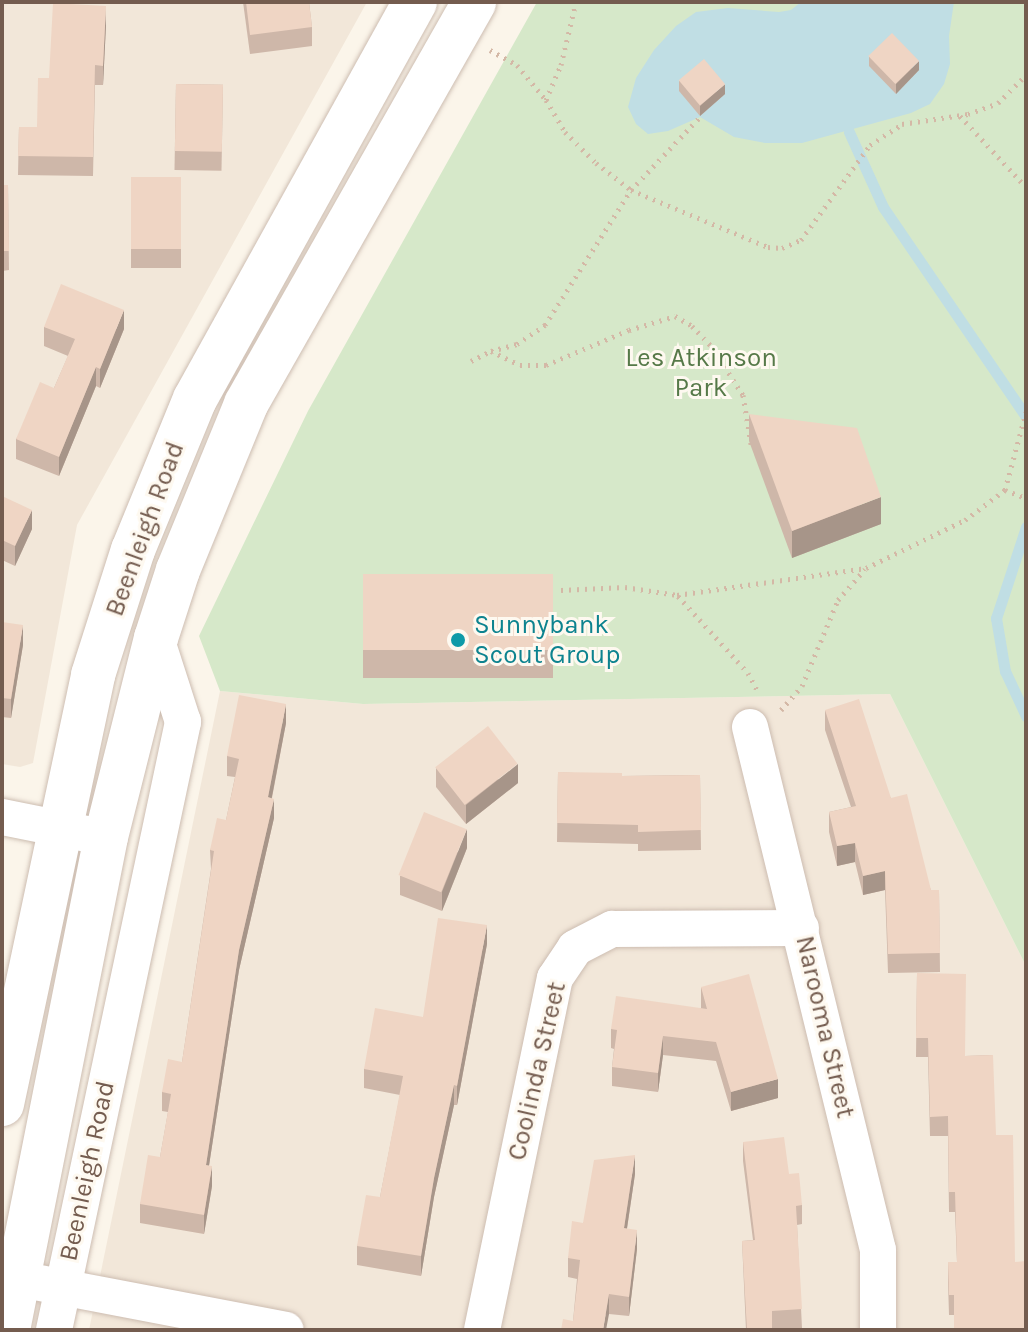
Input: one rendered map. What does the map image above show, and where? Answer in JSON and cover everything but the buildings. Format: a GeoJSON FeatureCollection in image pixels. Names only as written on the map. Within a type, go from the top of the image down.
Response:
{"type":"FeatureCollection","features":[{"type":"Feature","properties":{"kind":"main road","name":"Beenleigh Road"},"geometry":{"type":"LineString","coordinates":[[2,1104],[58,828],[93,675],[133,550],[195,399],[415,2]]}},
{"type":"Feature","properties":{"kind":"main road","name":"Beenleigh Road"},"geometry":{"type":"LineString","coordinates":[[8,1330],[10,1278],[106,837],[156,638],[178,570],[246,404],[466,17]]}},
{"type":"Feature","properties":{"kind":"street","name":"Beenleigh Road"},"geometry":{"type":"LineString","coordinates":[[54,1330],[183,722],[156,638]]}},
{"type":"Feature","properties":{"kind":"street","name":"Narooma Street"},"geometry":{"type":"LineString","coordinates":[[762,723],[801,928],[878,1250],[878,1330]]}},
{"type":"Feature","properties":{"kind":"street"},"geometry":{"type":"LineString","coordinates":[[2,817],[106,837]]}},
{"type":"Feature","properties":{"kind":"street","name":"Coolinda Street"},"geometry":{"type":"LineString","coordinates":[[482,1330],[555,978],[575,948],[612,929],[801,928]]}},
{"type":"Feature","properties":{"kind":"street"},"geometry":{"type":"LineString","coordinates":[[10,1278],[286,1330]]}},
{"type":"Feature","properties":{"kind":"path"},"geometry":{"type":"LineString","coordinates":[[546,100],[556,79],[576,2]]}},
{"type":"Feature","properties":{"kind":"path"},"geometry":{"type":"LineString","coordinates":[[466,17],[517,65],[546,100],[565,132],[596,163],[631,190],[768,247],[782,248],[801,240],[870,145],[902,124],[959,115],[998,103],[1026,75]]}},
{"type":"Feature","properties":{"kind":"path"},"geometry":{"type":"LineString","coordinates":[[959,115],[1026,187]]}},
{"type":"Feature","properties":{"kind":"path"},"geometry":{"type":"LineString","coordinates":[[471,361],[491,351],[517,344],[545,325],[631,190],[700,117]]}},
{"type":"Feature","properties":{"kind":"path"},"geometry":{"type":"LineString","coordinates":[[491,351],[520,365],[546,365],[629,330],[675,316],[692,326],[711,346],[743,395],[748,439],[755,451]]}},
{"type":"Feature","properties":{"kind":"path"},"geometry":{"type":"LineString","coordinates":[[561,590],[625,587],[677,595],[866,568],[965,520],[1005,490],[1026,412]]}},
{"type":"Feature","properties":{"kind":"path"},"geometry":{"type":"LineString","coordinates":[[1005,490],[1026,498]]}},
{"type":"Feature","properties":{"kind":"path"},"geometry":{"type":"LineString","coordinates":[[677,595],[748,673],[762,723],[802,686],[838,600],[866,568]]}},
{"type":"Feature","properties":{"kind":"shaded area"},"geometry":{"type":"Polygon","coordinates":[[[2,2],[367,2],[77,525],[33,763],[20,767],[2,764],[2,2]]]}},
{"type":"Feature","properties":{"kind":"shaded area"},"geometry":{"type":"Polygon","coordinates":[[[220,691],[363,704],[890,694],[1026,966],[1026,1330],[89,1330],[220,691]]]}},
{"type":"Feature","properties":{"kind":"green space","name":"Les Atkinson Park"},"geometry":{"type":"Polygon","coordinates":[[[537,2],[1026,2],[1026,966],[890,694],[363,704],[220,691],[199,636],[308,411],[537,2]]]}},
{"type":"Feature","properties":{"kind":"water"},"geometry":{"type":"Polygon","coordinates":[[[801,2],[954,2],[949,36],[950,64],[944,84],[930,104],[911,113],[802,143],[765,143],[734,137],[700,117],[668,131],[648,134],[636,124],[628,107],[636,78],[654,50],[676,26],[696,12],[728,8],[779,12],[791,10],[801,2]]]}},
{"type":"Feature","properties":{"kind":"waterway"},"geometry":{"type":"LineString","coordinates":[[849,132],[883,207],[1026,417]]}},
{"type":"Feature","properties":{"kind":"waterway"},"geometry":{"type":"LineString","coordinates":[[1026,527],[996,618],[1005,671],[1026,716]]}},
{"type":"Feature","properties":{"kind":"place","name":"Sunnybank Scout Group"},"geometry":{"type":"Point","coordinates":[458,640]}}]}
